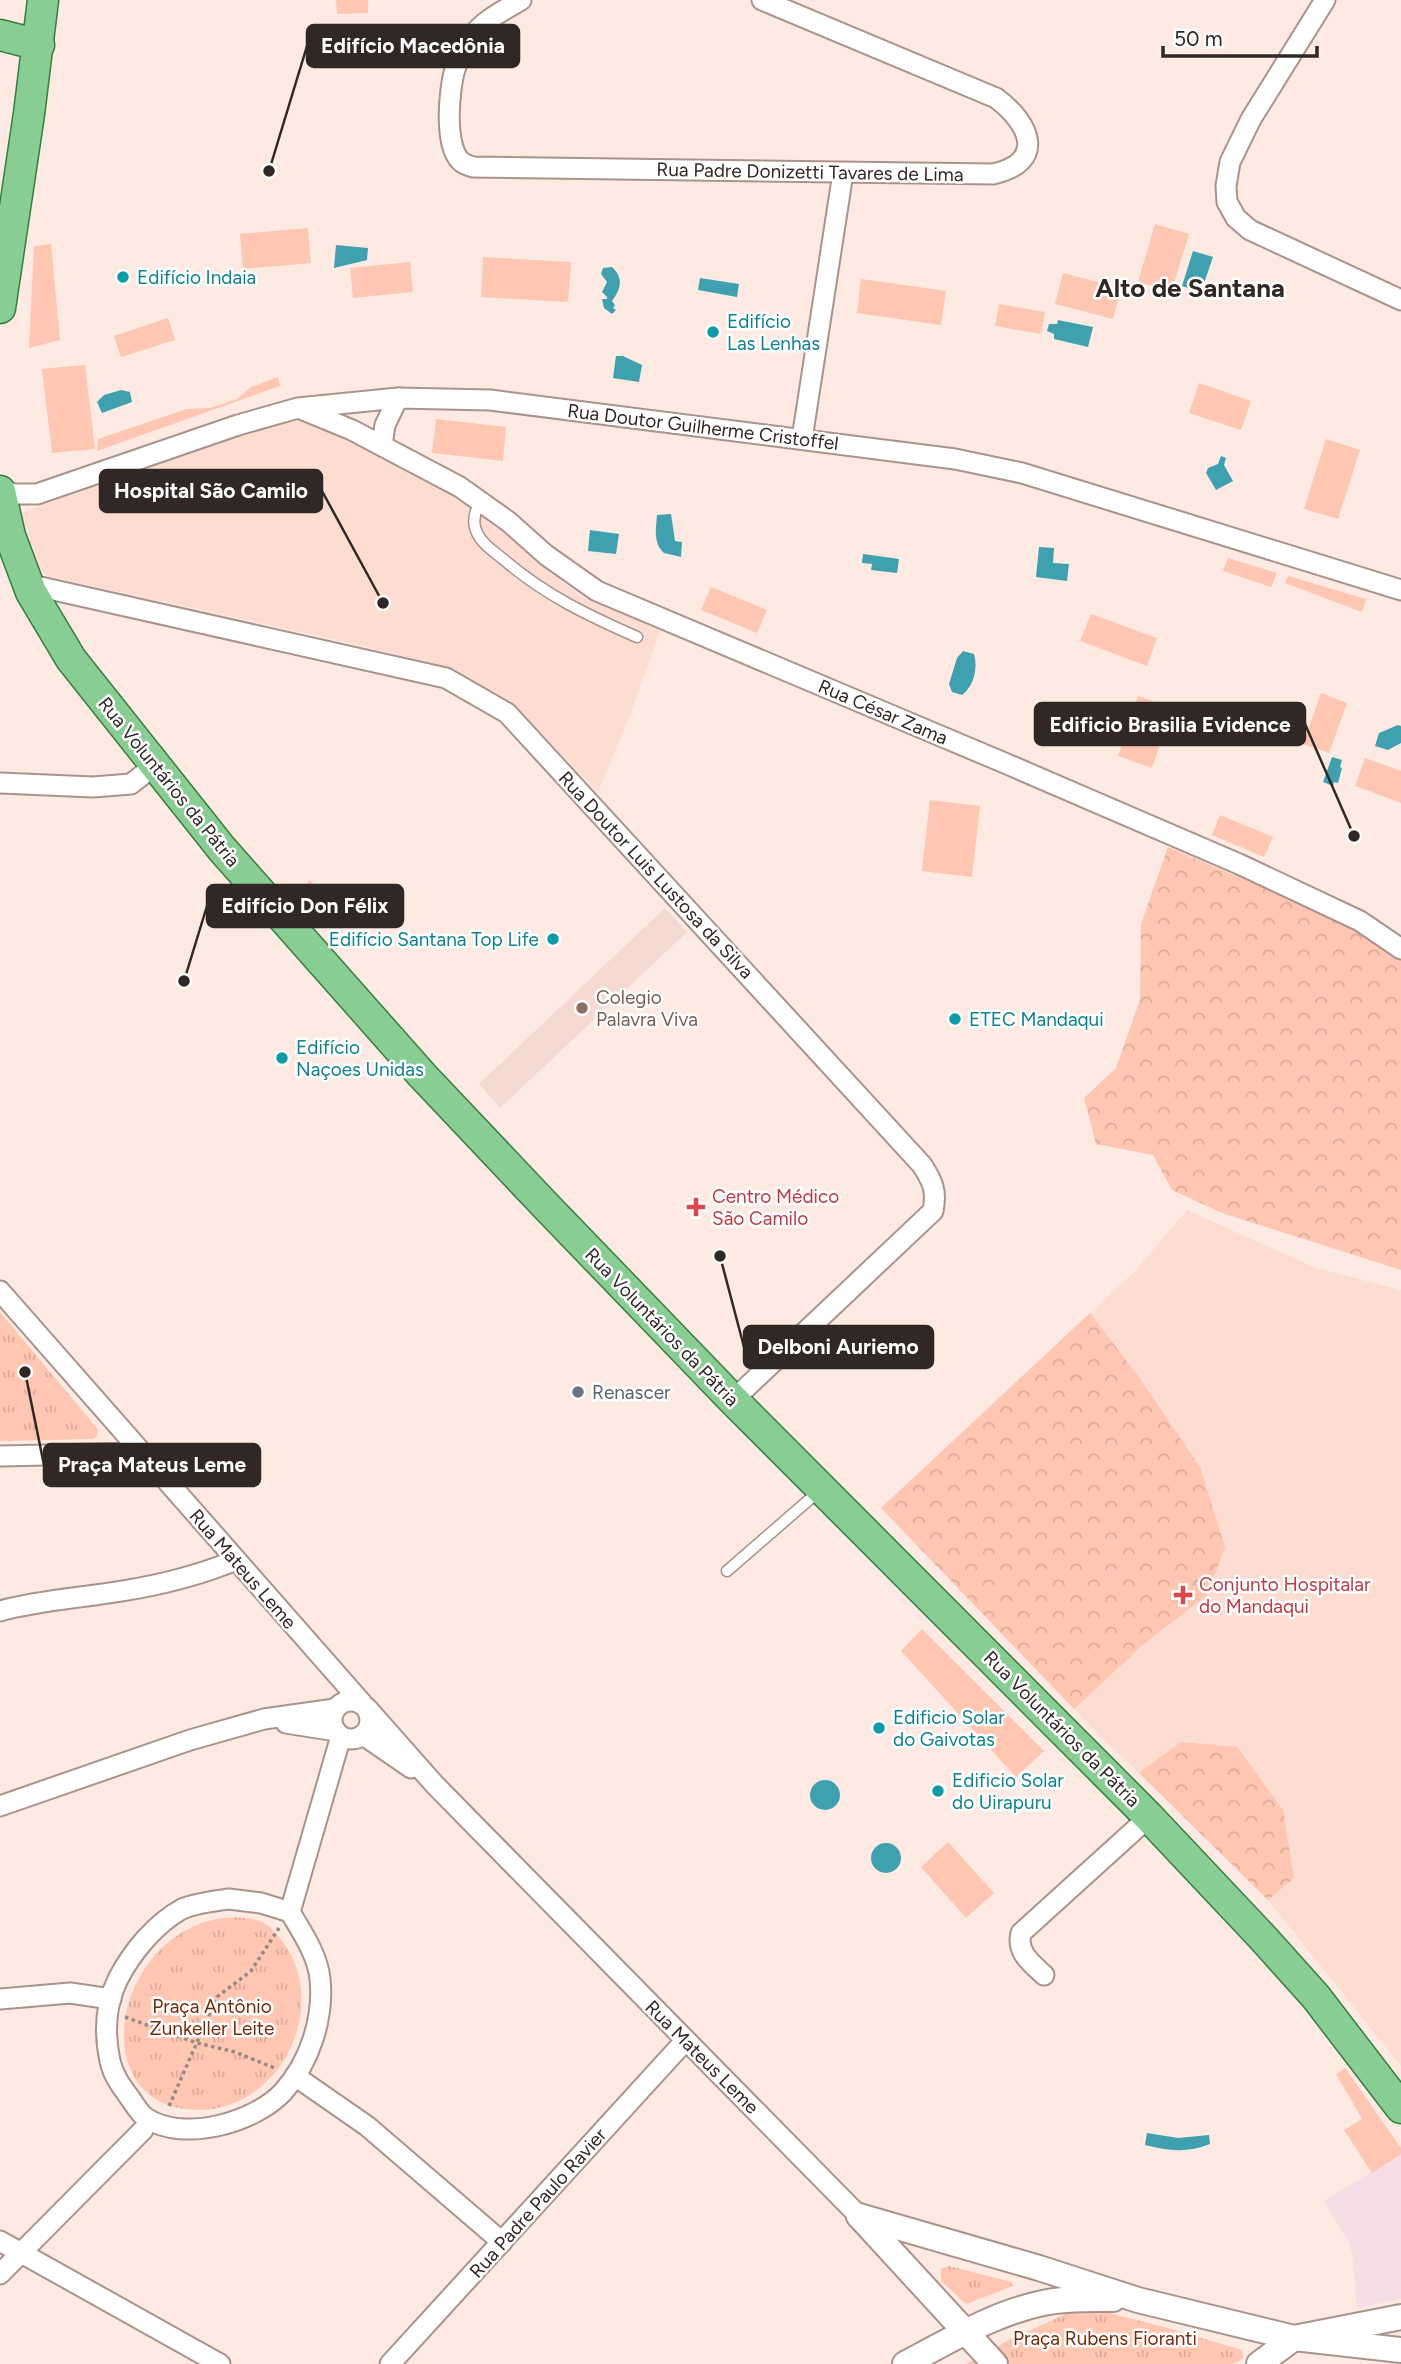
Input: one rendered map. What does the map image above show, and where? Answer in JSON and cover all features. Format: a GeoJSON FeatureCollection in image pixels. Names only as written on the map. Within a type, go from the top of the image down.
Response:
{"type":"FeatureCollection","features":[{"type":"Feature","properties":{"kind":"main road"},"geometry":{"type":"LineString","coordinates":[[0,309],[43,0]]}},
{"type":"Feature","properties":{"kind":"main road"},"geometry":{"type":"LineString","coordinates":[[0,35],[38,45]]}},
{"type":"Feature","properties":{"kind":"main road","name":"Rua Voluntários da Pátria"},"geometry":{"type":"LineString","coordinates":[[0,491],[10,536],[27,584],[71,659],[222,849],[422,1075],[733,1400],[1149,1816],[1316,1997],[1401,2108]]}},
{"type":"Feature","properties":{"kind":"street","name":"Rua Padre Donizetti Tavares de Lima"},"geometry":{"type":"LineString","coordinates":[[522,0],[492,18],[476,32],[463,50],[455,69],[451,92],[451,140],[455,154],[463,163],[482,167],[993,174],[1016,165],[1024,154],[1028,142],[1026,131],[1015,113],[996,98],[762,0]]}},
{"type":"Feature","properties":{"kind":"street"},"geometry":{"type":"LineString","coordinates":[[1325,0],[1251,119],[1230,162],[1226,186],[1227,202],[1236,218],[1250,230],[1401,300]]}},
{"type":"Feature","properties":{"kind":"street"},"geometry":{"type":"LineString","coordinates":[[802,439],[843,173]]}},
{"type":"Feature","properties":{"kind":"street"},"geometry":{"type":"LineString","coordinates":[[382,445],[385,425],[398,398]]}},
{"type":"Feature","properties":{"kind":"street","name":"Rua Doutor Guilherme Cristoffel"},"geometry":{"type":"LineString","coordinates":[[0,491],[37,494],[298,408],[398,398],[490,400],[955,459],[1021,473],[1401,590]]}},
{"type":"Feature","properties":{"kind":"street","name":"Rua César Zama"},"geometry":{"type":"LineString","coordinates":[[298,408],[382,445],[460,487],[509,522],[546,555],[597,591],[1239,864],[1360,921],[1401,949]]}},
{"type":"Feature","properties":{"kind":"street","name":"Rua Doutor Luis Lustosa da Silva"},"geometry":{"type":"LineString","coordinates":[[27,584],[446,678],[507,713],[922,1165],[933,1182],[936,1195],[933,1211],[733,1400]]}},
{"type":"Feature","properties":{"kind":"street"},"geometry":{"type":"LineString","coordinates":[[0,783],[93,787],[131,784],[155,765]]}},
{"type":"Feature","properties":{"kind":"street","name":"Rua Mateus Leme"},"geometry":{"type":"LineString","coordinates":[[0,1291],[435,1785],[859,2216],[965,2333]]}},
{"type":"Feature","properties":{"kind":"street"},"geometry":{"type":"LineString","coordinates":[[0,1456],[142,1453]]}},
{"type":"Feature","properties":{"kind":"street"},"geometry":{"type":"LineString","coordinates":[[0,1611],[29,1603],[122,1591],[209,1572],[236,1560]]}},
{"type":"Feature","properties":{"kind":"street","name":"Rua Mateus Leme"},"geometry":{"type":"LineString","coordinates":[[321,1658],[338,1707]]}},
{"type":"Feature","properties":{"kind":"street"},"geometry":{"type":"LineString","coordinates":[[0,1805],[118,1763],[264,1719],[338,1707],[355,1700],[364,1706],[371,1723],[363,1735],[348,1739],[338,1733],[264,1719]]}},
{"type":"Feature","properties":{"kind":"street"},"geometry":{"type":"LineString","coordinates":[[290,1912],[338,1733],[332,1724],[338,1707]]}},
{"type":"Feature","properties":{"kind":"street","name":"Rua Mateus Leme"},"geometry":{"type":"LineString","coordinates":[[363,1735],[435,1785]]}},
{"type":"Feature","properties":{"kind":"street"},"geometry":{"type":"LineString","coordinates":[[1044,1975],[1021,1951],[1021,1933],[1149,1816]]}},
{"type":"Feature","properties":{"kind":"street"},"geometry":{"type":"LineString","coordinates":[[0,2274],[150,2126],[183,2129],[214,2126],[243,2119],[273,2101],[295,2076],[313,2042],[321,2013],[320,1977],[290,1912],[261,1903],[229,1899],[183,1909],[152,1932],[132,1956],[115,1985],[109,2004],[107,2044],[113,2073],[150,2126]]}},
{"type":"Feature","properties":{"kind":"street"},"geometry":{"type":"LineString","coordinates":[[0,1999],[70,1993],[109,2004]]}},
{"type":"Feature","properties":{"kind":"street","name":"Rua Padre Paulo Ravier"},"geometry":{"type":"LineString","coordinates":[[390,2364],[685,2040]]}},
{"type":"Feature","properties":{"kind":"street"},"geometry":{"type":"LineString","coordinates":[[295,2076],[367,2126],[502,2242]]}},
{"type":"Feature","properties":{"kind":"street"},"geometry":{"type":"LineString","coordinates":[[859,2216],[1039,2268],[1138,2300],[1294,2338],[1401,2350]]}},
{"type":"Feature","properties":{"kind":"street"},"geometry":{"type":"LineString","coordinates":[[0,2241],[220,2364]]}},
{"type":"Feature","properties":{"kind":"street"},"geometry":{"type":"LineString","coordinates":[[905,2364],[1004,2314],[1044,2302],[1084,2298],[1138,2300]]}},
{"type":"Feature","properties":{"kind":"street"},"geometry":{"type":"LineString","coordinates":[[1259,2364],[1294,2338],[1401,2317]]}},
{"type":"Feature","properties":{"kind":"street"},"geometry":{"type":"LineString","coordinates":[[965,2333],[995,2364]]}},
{"type":"Feature","properties":{"kind":"street"},"geometry":{"type":"LineString","coordinates":[[1372,2364],[1401,2358]]}},
{"type":"Feature","properties":{"kind":"lane"},"geometry":{"type":"LineString","coordinates":[[480,502],[474,517],[475,527],[483,543],[547,593],[580,612],[637,637]]}},
{"type":"Feature","properties":{"kind":"lane"},"geometry":{"type":"LineString","coordinates":[[727,1571],[821,1490]]}},
{"type":"Feature","properties":{"kind":"path"},"geometry":{"type":"LineString","coordinates":[[150,2126],[167,2111],[217,1997],[251,1971],[290,1912]]}},
{"type":"Feature","properties":{"kind":"path"},"geometry":{"type":"LineString","coordinates":[[109,2004],[197,2043],[235,2052],[295,2076]]}},
{"type":"Feature","properties":{"kind":"shaded area"},"geometry":{"type":"Polygon","coordinates":[[[308,416],[448,489],[500,525],[528,556],[582,597],[616,609],[660,631],[632,710],[598,792],[510,700],[441,665],[47,576],[32,565],[19,514],[214,440],[308,416]]]}},
{"type":"Feature","properties":{"kind":"shaded area","name":"Colegio Palavra Viva"},"geometry":{"type":"Polygon","coordinates":[[[665,908],[687,932],[500,1108],[479,1084],[665,908]]]}},
{"type":"Feature","properties":{"kind":"shaded area","name":"Conjunto Hospitalar do Mandaqui"},"geometry":{"type":"Polygon","coordinates":[[[1187,1210],[1316,1268],[1401,1290],[1401,2066],[1268,1900],[1102,1738],[881,1508],[1134,1272],[1187,1210]]]}},
{"type":"Feature","properties":{"kind":"shaded area"},"geometry":{"type":"Polygon","coordinates":[[[1401,2154],[1401,2299],[1357,2308],[1352,2254],[1348,2241],[1324,2201],[1401,2154]]]}},
{"type":"Feature","properties":{"kind":"green space"},"geometry":{"type":"Polygon","coordinates":[[[336,0],[368,0],[368,13],[337,14],[336,0]]]}},
{"type":"Feature","properties":{"kind":"green space"},"geometry":{"type":"Polygon","coordinates":[[[1155,224],[1189,234],[1171,292],[1138,282],[1155,224]]]}},
{"type":"Feature","properties":{"kind":"green space"},"geometry":{"type":"Polygon","coordinates":[[[308,228],[311,263],[243,269],[240,234],[308,228]]]}},
{"type":"Feature","properties":{"kind":"green space"},"geometry":{"type":"Polygon","coordinates":[[[51,244],[60,340],[29,348],[34,246],[51,244]]]}},
{"type":"Feature","properties":{"kind":"green space"},"geometry":{"type":"Polygon","coordinates":[[[483,257],[571,262],[568,302],[481,297],[483,257]]]}},
{"type":"Feature","properties":{"kind":"green space"},"geometry":{"type":"Polygon","coordinates":[[[410,262],[413,292],[353,298],[350,268],[410,262]]]}},
{"type":"Feature","properties":{"kind":"green space"},"geometry":{"type":"Polygon","coordinates":[[[1063,273],[1121,288],[1113,319],[1055,304],[1063,273]]]}},
{"type":"Feature","properties":{"kind":"green space"},"geometry":{"type":"Polygon","coordinates":[[[861,279],[946,291],[941,325],[857,313],[861,279]]]}},
{"type":"Feature","properties":{"kind":"green space"},"geometry":{"type":"Polygon","coordinates":[[[999,304],[1045,312],[1041,334],[995,326],[999,304]]]}},
{"type":"Feature","properties":{"kind":"green space"},"geometry":{"type":"Polygon","coordinates":[[[168,318],[175,340],[121,357],[114,336],[168,318]]]}},
{"type":"Feature","properties":{"kind":"green space"},"geometry":{"type":"Polygon","coordinates":[[[85,365],[95,449],[52,453],[42,369],[85,365]]]}},
{"type":"Feature","properties":{"kind":"green space"},"geometry":{"type":"Polygon","coordinates":[[[278,377],[280,386],[97,451],[98,439],[187,409],[210,408],[237,399],[251,387],[278,377]]]}},
{"type":"Feature","properties":{"kind":"green space"},"geometry":{"type":"Polygon","coordinates":[[[1199,383],[1251,401],[1241,430],[1189,413],[1199,383]]]}},
{"type":"Feature","properties":{"kind":"green space"},"geometry":{"type":"Polygon","coordinates":[[[436,419],[506,427],[503,461],[432,453],[436,419]]]}},
{"type":"Feature","properties":{"kind":"green space"},"geometry":{"type":"Polygon","coordinates":[[[1326,439],[1360,450],[1338,519],[1304,509],[1326,439]]]}},
{"type":"Feature","properties":{"kind":"green space"},"geometry":{"type":"Polygon","coordinates":[[[1228,558],[1277,573],[1271,587],[1223,571],[1228,558]]]}},
{"type":"Feature","properties":{"kind":"green space"},"geometry":{"type":"Polygon","coordinates":[[[1288,576],[1366,599],[1362,612],[1285,583],[1288,576]]]}},
{"type":"Feature","properties":{"kind":"green space"},"geometry":{"type":"Polygon","coordinates":[[[711,587],[767,610],[757,633],[701,610],[711,587]]]}},
{"type":"Feature","properties":{"kind":"green space"},"geometry":{"type":"Polygon","coordinates":[[[1091,614],[1157,638],[1147,666],[1080,641],[1091,614]]]}},
{"type":"Feature","properties":{"kind":"green space"},"geometry":{"type":"Polygon","coordinates":[[[1321,693],[1347,703],[1329,753],[1303,744],[1321,693]]]}},
{"type":"Feature","properties":{"kind":"green space"},"geometry":{"type":"Polygon","coordinates":[[[1138,696],[1172,708],[1152,768],[1118,756],[1138,696]]]}},
{"type":"Feature","properties":{"kind":"green space"},"geometry":{"type":"Polygon","coordinates":[[[1365,758],[1401,771],[1401,803],[1355,786],[1365,758]]]}},
{"type":"Feature","properties":{"kind":"green space"},"geometry":{"type":"Polygon","coordinates":[[[930,800],[980,806],[972,877],[922,871],[930,800]]]}},
{"type":"Feature","properties":{"kind":"green space"},"geometry":{"type":"Polygon","coordinates":[[[1220,815],[1273,837],[1264,857],[1212,835],[1220,815]]]}},
{"type":"Feature","properties":{"kind":"green space"},"geometry":{"type":"Polygon","coordinates":[[[1168,847],[1353,926],[1401,959],[1401,1270],[1222,1213],[1172,1190],[1153,1155],[1096,1144],[1084,1098],[1116,1068],[1140,1000],[1141,924],[1168,847]]]}},
{"type":"Feature","properties":{"kind":"green space"},"geometry":{"type":"Polygon","coordinates":[[[310,880],[333,907],[324,914],[301,888],[310,880]]]}},
{"type":"Feature","properties":{"kind":"green space"},"geometry":{"type":"Polygon","coordinates":[[[0,1312],[96,1427],[97,1436],[93,1439],[0,1441],[0,1312]]]}},
{"type":"Feature","properties":{"kind":"green space"},"geometry":{"type":"Polygon","coordinates":[[[1090,1313],[1138,1376],[1200,1467],[1225,1548],[1207,1595],[1145,1643],[1074,1709],[881,1508],[1090,1313]]]}},
{"type":"Feature","properties":{"kind":"green space"},"geometry":{"type":"Polygon","coordinates":[[[922,1629],[1044,1751],[1016,1777],[901,1651],[922,1629]]]}},
{"type":"Feature","properties":{"kind":"green space"},"geometry":{"type":"Polygon","coordinates":[[[1181,1742],[1237,1747],[1283,1810],[1294,1878],[1268,1900],[1139,1773],[1181,1742]]]}},
{"type":"Feature","properties":{"kind":"green space"},"geometry":{"type":"Polygon","coordinates":[[[948,1842],[994,1893],[966,1918],[921,1867],[948,1842]]]}},
{"type":"Feature","properties":{"kind":"green space","name":"Praça Antônio Zunkeller Leite"},"geometry":{"type":"Polygon","coordinates":[[[223,1918],[263,1922],[283,1942],[296,1968],[302,1996],[299,2024],[289,2050],[274,2074],[253,2093],[228,2105],[199,2110],[162,2102],[137,2082],[125,2053],[125,2020],[136,1985],[156,1954],[185,1931],[223,1918]]]}},
{"type":"Feature","properties":{"kind":"green space"},"geometry":{"type":"Polygon","coordinates":[[[1345,2068],[1401,2148],[1401,2154],[1372,2173],[1344,2130],[1362,2119],[1336,2074],[1345,2068]]]}},
{"type":"Feature","properties":{"kind":"green space"},"geometry":{"type":"Polygon","coordinates":[[[949,2266],[1011,2282],[1013,2286],[966,2304],[941,2281],[941,2269],[949,2266]]]}},
{"type":"Feature","properties":{"kind":"green space","name":"Praça Rubens Fioranti"},"geometry":{"type":"Polygon","coordinates":[[[1068,2313],[1109,2313],[1168,2328],[1242,2350],[1243,2358],[1230,2364],[966,2364],[1007,2341],[1068,2313]]]}},
{"type":"Feature","properties":{"kind":"water"},"geometry":{"type":"Polygon","coordinates":[[[336,245],[368,248],[367,260],[334,268],[336,245]]]}},
{"type":"Feature","properties":{"kind":"water"},"geometry":{"type":"Polygon","coordinates":[[[1193,251],[1213,257],[1201,292],[1182,286],[1193,251]]]}},
{"type":"Feature","properties":{"kind":"water"},"geometry":{"type":"Polygon","coordinates":[[[612,267],[620,279],[620,284],[612,301],[616,310],[612,314],[604,308],[602,299],[607,297],[602,292],[607,282],[601,274],[603,268],[612,267]]]}},
{"type":"Feature","properties":{"kind":"water"},"geometry":{"type":"Polygon","coordinates":[[[700,278],[739,284],[737,297],[698,290],[700,278]]]}},
{"type":"Feature","properties":{"kind":"water"},"geometry":{"type":"Polygon","coordinates":[[[1058,320],[1093,327],[1088,347],[1054,339],[1054,334],[1047,331],[1049,324],[1057,324],[1058,320]]]}},
{"type":"Feature","properties":{"kind":"water"},"geometry":{"type":"Polygon","coordinates":[[[616,356],[623,356],[642,365],[639,382],[613,378],[616,356]]]}},
{"type":"Feature","properties":{"kind":"water"},"geometry":{"type":"Polygon","coordinates":[[[121,390],[130,392],[132,402],[102,413],[97,402],[104,395],[121,390]]]}},
{"type":"Feature","properties":{"kind":"water"},"geometry":{"type":"Polygon","coordinates":[[[1221,456],[1226,458],[1224,465],[1233,481],[1216,490],[1206,473],[1208,468],[1218,464],[1221,456]]]}},
{"type":"Feature","properties":{"kind":"water"},"geometry":{"type":"Polygon","coordinates":[[[671,514],[675,541],[682,542],[681,557],[664,553],[657,540],[657,515],[671,514]]]}},
{"type":"Feature","properties":{"kind":"water"},"geometry":{"type":"Polygon","coordinates":[[[590,530],[619,534],[616,554],[588,551],[590,530]]]}},
{"type":"Feature","properties":{"kind":"water"},"geometry":{"type":"Polygon","coordinates":[[[1039,547],[1054,548],[1053,563],[1069,564],[1067,581],[1036,577],[1039,547]]]}},
{"type":"Feature","properties":{"kind":"water"},"geometry":{"type":"Polygon","coordinates":[[[863,554],[899,559],[897,573],[871,570],[872,564],[862,563],[863,554]]]}},
{"type":"Feature","properties":{"kind":"water"},"geometry":{"type":"Polygon","coordinates":[[[963,651],[974,654],[975,665],[972,682],[962,695],[952,692],[949,684],[957,658],[963,651]]]}},
{"type":"Feature","properties":{"kind":"water"},"geometry":{"type":"Polygon","coordinates":[[[1243,703],[1259,709],[1250,732],[1244,730],[1240,742],[1230,739],[1243,703]]]}},
{"type":"Feature","properties":{"kind":"water"},"geometry":{"type":"Polygon","coordinates":[[[1401,726],[1401,743],[1388,750],[1375,746],[1379,733],[1401,726]]]}},
{"type":"Feature","properties":{"kind":"water"},"geometry":{"type":"Polygon","coordinates":[[[1332,757],[1342,760],[1338,783],[1334,782],[1333,786],[1323,782],[1332,757]]]}},
{"type":"Feature","properties":{"kind":"water"},"geometry":{"type":"Polygon","coordinates":[[[825,1780],[836,1784],[840,1795],[836,1806],[825,1810],[814,1806],[810,1795],[814,1784],[825,1780]]]}},
{"type":"Feature","properties":{"kind":"water"},"geometry":{"type":"Polygon","coordinates":[[[886,1843],[897,1847],[901,1858],[897,1869],[886,1873],[875,1869],[871,1858],[875,1847],[886,1843]]]}},
{"type":"Feature","properties":{"kind":"water"},"geometry":{"type":"Polygon","coordinates":[[[1147,2133],[1178,2138],[1209,2135],[1210,2144],[1186,2150],[1162,2149],[1145,2145],[1147,2133]]]}},
{"type":"Feature","properties":{"kind":"place","name":"Edifício Macedônia"},"geometry":{"type":"Point","coordinates":[269,171]}},
{"type":"Feature","properties":{"kind":"place","name":"Edifício Indaia"},"geometry":{"type":"Point","coordinates":[123,277]}},
{"type":"Feature","properties":{"kind":"place","name":"Edifício Las Lenhas"},"geometry":{"type":"Point","coordinates":[713,332]}},
{"type":"Feature","properties":{"kind":"place","name":"Hospital São Camilo"},"geometry":{"type":"Point","coordinates":[383,603]}},
{"type":"Feature","properties":{"kind":"place","name":"Edificio Brasilia Evidence"},"geometry":{"type":"Point","coordinates":[1354,836]}},
{"type":"Feature","properties":{"kind":"place","name":"Edifício Santana Top Life"},"geometry":{"type":"Point","coordinates":[553,939]}},
{"type":"Feature","properties":{"kind":"place","name":"Edifício Don Félix"},"geometry":{"type":"Point","coordinates":[184,981]}},
{"type":"Feature","properties":{"kind":"place","name":"Colegio Palavra Viva"},"geometry":{"type":"Point","coordinates":[582,1008]}},
{"type":"Feature","properties":{"kind":"place","name":"ETEC Mandaqui"},"geometry":{"type":"Point","coordinates":[955,1019]}},
{"type":"Feature","properties":{"kind":"place","name":"Edifício Naçoes Unidas"},"geometry":{"type":"Point","coordinates":[282,1058]}},
{"type":"Feature","properties":{"kind":"place","name":"Centro Médico São Camilo"},"geometry":{"type":"Point","coordinates":[696,1207]}},
{"type":"Feature","properties":{"kind":"place","name":"Delboni Auriemo"},"geometry":{"type":"Point","coordinates":[720,1256]}},
{"type":"Feature","properties":{"kind":"place","name":"Praça Mateus Leme"},"geometry":{"type":"Point","coordinates":[25,1372]}},
{"type":"Feature","properties":{"kind":"place","name":"Renascer"},"geometry":{"type":"Point","coordinates":[578,1392]}},
{"type":"Feature","properties":{"kind":"place","name":"Conjunto Hospitalar do Mandaqui"},"geometry":{"type":"Point","coordinates":[1183,1595]}},
{"type":"Feature","properties":{"kind":"place","name":"Edificio Solar do Gaivotas"},"geometry":{"type":"Point","coordinates":[879,1728]}},
{"type":"Feature","properties":{"kind":"place","name":"Edificio Solar do Uirapuru"},"geometry":{"type":"Point","coordinates":[938,1791]}},
{"type":"Feature","properties":{"kind":"district","name":"Alto de Santana"},"geometry":{"type":"Point","coordinates":[1190,288]}}]}
